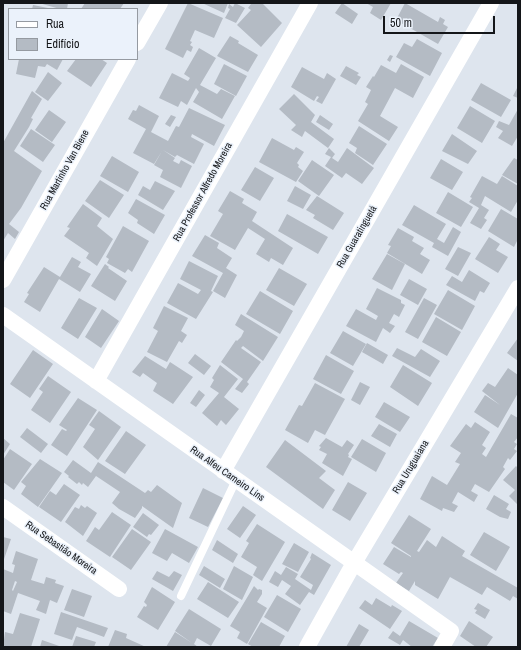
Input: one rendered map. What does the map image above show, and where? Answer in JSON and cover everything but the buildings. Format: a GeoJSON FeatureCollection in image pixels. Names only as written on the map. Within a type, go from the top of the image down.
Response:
{"type":"FeatureCollection","features":[{"type":"Feature","properties":{"kind":"street"},"geometry":{"type":"LineString","coordinates":[[138,41],[160,3]]}},
{"type":"Feature","properties":{"kind":"street","name":"Rua Professor Alfredo Moreira"},"geometry":{"type":"LineString","coordinates":[[96,381],[310,3]]}},
{"type":"Feature","properties":{"kind":"street","name":"Rua Guaratinguetá"},"geometry":{"type":"LineString","coordinates":[[223,471],[491,3]]}},
{"type":"Feature","properties":{"kind":"street","name":"Rua Martinho Van Biene"},"geometry":{"type":"LineString","coordinates":[[3,280],[127,60]]}},
{"type":"Feature","properties":{"kind":"street","name":"Rua Uruguaiana"},"geometry":{"type":"LineString","coordinates":[[307,647],[354,563],[518,288]]}},
{"type":"Feature","properties":{"kind":"street","name":"Rua Alfeu Carneiro Lins"},"geometry":{"type":"LineString","coordinates":[[3,315],[451,631],[442,647]]}},
{"type":"Feature","properties":{"kind":"street","name":"Rua Sebastião Moreira"},"geometry":{"type":"LineString","coordinates":[[3,507],[119,589]]}},
{"type":"Feature","properties":{"kind":"lane"},"geometry":{"type":"LineString","coordinates":[[181,596],[236,480]]}}]}
